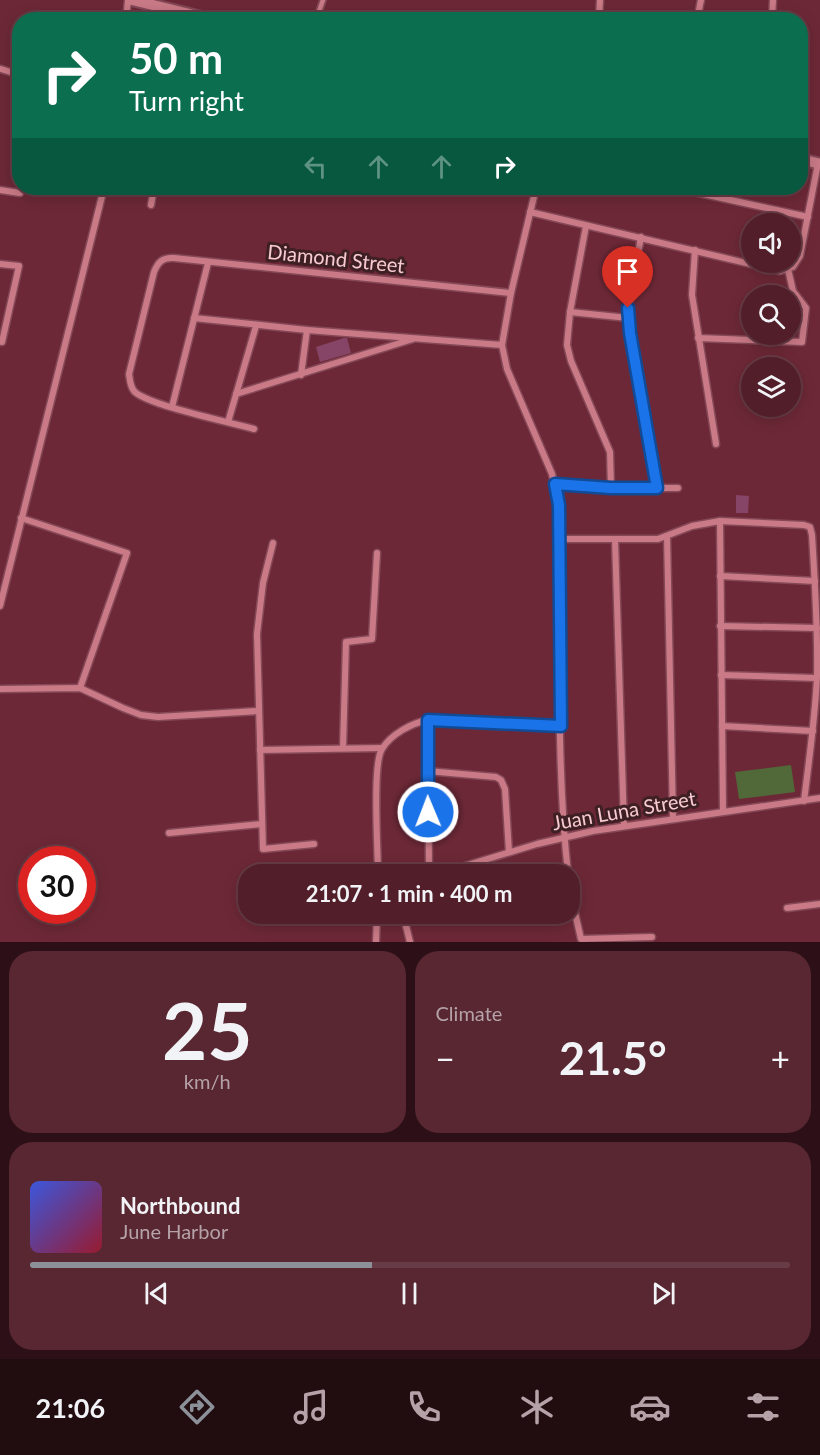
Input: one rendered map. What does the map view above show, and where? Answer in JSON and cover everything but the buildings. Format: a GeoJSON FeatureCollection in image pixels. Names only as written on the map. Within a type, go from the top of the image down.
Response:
{"type":"FeatureCollection","features":[{"type":"Feature","properties":{"kind":"street"},"geometry":{"type":"LineString","coordinates":[[130,0],[180,12]]}},
{"type":"Feature","properties":{"kind":"street"},"geometry":{"type":"LineString","coordinates":[[801,251],[819,163]]}},
{"type":"Feature","properties":{"kind":"street"},"geometry":{"type":"LineString","coordinates":[[0,606],[102,195]]}},
{"type":"Feature","properties":{"kind":"street"},"geometry":{"type":"LineString","coordinates":[[151,205],[153,195]]}},
{"type":"Feature","properties":{"kind":"street"},"geometry":{"type":"LineString","coordinates":[[534,195],[501,345],[507,369],[555,484],[559,505],[561,726],[567,864]]}},
{"type":"Feature","properties":{"kind":"street"},"geometry":{"type":"LineString","coordinates":[[708,195],[808,217]]}},
{"type":"Feature","properties":{"kind":"street"},"geometry":{"type":"LineString","coordinates":[[530,212],[741,262]]}},
{"type":"Feature","properties":{"kind":"street"},"geometry":{"type":"LineString","coordinates":[[586,226],[570,312],[567,345],[568,353],[610,452],[611,488]]}},
{"type":"Feature","properties":{"kind":"street"},"geometry":{"type":"LineString","coordinates":[[641,237],[628,318],[657,488]]}},
{"type":"Feature","properties":{"kind":"street"},"geometry":{"type":"LineString","coordinates":[[695,250],[692,284],[698,338],[716,444]]}},
{"type":"Feature","properties":{"kind":"street","name":"Diamond Street"},"geometry":{"type":"LineString","coordinates":[[172,407],[141,397],[134,392],[129,374],[154,272],[159,261],[168,257],[511,293]]}},
{"type":"Feature","properties":{"kind":"street"},"geometry":{"type":"LineString","coordinates":[[208,262],[172,407],[254,429]]}},
{"type":"Feature","properties":{"kind":"street"},"geometry":{"type":"LineString","coordinates":[[0,264],[19,266],[2,342]]}},
{"type":"Feature","properties":{"kind":"street"},"geometry":{"type":"LineString","coordinates":[[698,338],[802,342],[806,308],[793,291],[789,273]]}},
{"type":"Feature","properties":{"kind":"street"},"geometry":{"type":"LineString","coordinates":[[570,312],[628,318]]}},
{"type":"Feature","properties":{"kind":"street"},"geometry":{"type":"LineString","coordinates":[[194,318],[256,326],[501,345]]}},
{"type":"Feature","properties":{"kind":"street"},"geometry":{"type":"LineString","coordinates":[[228,422],[256,326]]}},
{"type":"Feature","properties":{"kind":"street"},"geometry":{"type":"LineString","coordinates":[[301,375],[307,330]]}},
{"type":"Feature","properties":{"kind":"street"},"geometry":{"type":"LineString","coordinates":[[236,394],[416,338]]}},
{"type":"Feature","properties":{"kind":"street"},"geometry":{"type":"LineString","coordinates":[[555,484],[611,488],[678,488]]}},
{"type":"Feature","properties":{"kind":"street"},"geometry":{"type":"LineString","coordinates":[[21,518],[127,554],[80,688]]}},
{"type":"Feature","properties":{"kind":"street"},"geometry":{"type":"LineString","coordinates":[[560,539],[647,540],[668,536],[692,526],[720,521],[807,525],[812,535],[817,628],[813,731],[804,801]]}},
{"type":"Feature","properties":{"kind":"street"},"geometry":{"type":"LineString","coordinates":[[720,521],[723,811]]}},
{"type":"Feature","properties":{"kind":"street"},"geometry":{"type":"LineString","coordinates":[[668,536],[673,819]]}},
{"type":"Feature","properties":{"kind":"street"},"geometry":{"type":"LineString","coordinates":[[615,540],[624,826]]}},
{"type":"Feature","properties":{"kind":"street"},"geometry":{"type":"LineString","coordinates":[[273,543],[258,610],[258,711],[264,849],[314,844]]}},
{"type":"Feature","properties":{"kind":"street"},"geometry":{"type":"LineString","coordinates":[[343,748],[346,642],[372,639],[377,553]]}},
{"type":"Feature","properties":{"kind":"street"},"geometry":{"type":"LineString","coordinates":[[720,576],[815,581]]}},
{"type":"Feature","properties":{"kind":"street"},"geometry":{"type":"LineString","coordinates":[[720,626],[817,628]]}},
{"type":"Feature","properties":{"kind":"street"},"geometry":{"type":"LineString","coordinates":[[721,675],[816,678]]}},
{"type":"Feature","properties":{"kind":"street"},"geometry":{"type":"LineString","coordinates":[[0,689],[80,688],[141,715],[182,716],[258,711]]}},
{"type":"Feature","properties":{"kind":"street"},"geometry":{"type":"LineString","coordinates":[[378,864],[377,768],[382,748],[408,726],[428,720],[561,726]]}},
{"type":"Feature","properties":{"kind":"street"},"geometry":{"type":"LineString","coordinates":[[428,720],[429,864]]}},
{"type":"Feature","properties":{"kind":"street"},"geometry":{"type":"LineString","coordinates":[[722,726],[813,731]]}},
{"type":"Feature","properties":{"kind":"street"},"geometry":{"type":"LineString","coordinates":[[260,750],[382,748]]}},
{"type":"Feature","properties":{"kind":"street"},"geometry":{"type":"LineString","coordinates":[[427,771],[490,776],[501,780],[505,789],[508,852]]}},
{"type":"Feature","properties":{"kind":"street","name":"Juan Luna Street"},"geometry":{"type":"LineString","coordinates":[[470,864],[564,837],[624,826],[820,798]]}},
{"type":"Feature","properties":{"kind":"street"},"geometry":{"type":"LineString","coordinates":[[169,832],[262,824]]}},
{"type":"Feature","properties":{"kind":"street"},"geometry":{"type":"LineString","coordinates":[[787,908],[820,904]]}},
{"type":"Feature","properties":{"kind":"street"},"geometry":{"type":"LineString","coordinates":[[376,942],[377,924]]}},
{"type":"Feature","properties":{"kind":"street"},"geometry":{"type":"LineString","coordinates":[[406,924],[410,942]]}},
{"type":"Feature","properties":{"kind":"street"},"geometry":{"type":"LineString","coordinates":[[577,924],[580,939],[652,937]]}},
{"type":"Feature","properties":{"kind":"green space"},"geometry":{"type":"Polygon","coordinates":[[[791,765],[795,792],[739,799],[735,772],[791,765]]]}},
{"type":"Feature","properties":{"kind":"route"},"geometry":{"type":"LineString","coordinates":[[428,812],[428,720],[561,726],[559,505],[555,484],[611,488],[657,488],[630,333],[628,308]]}}]}
